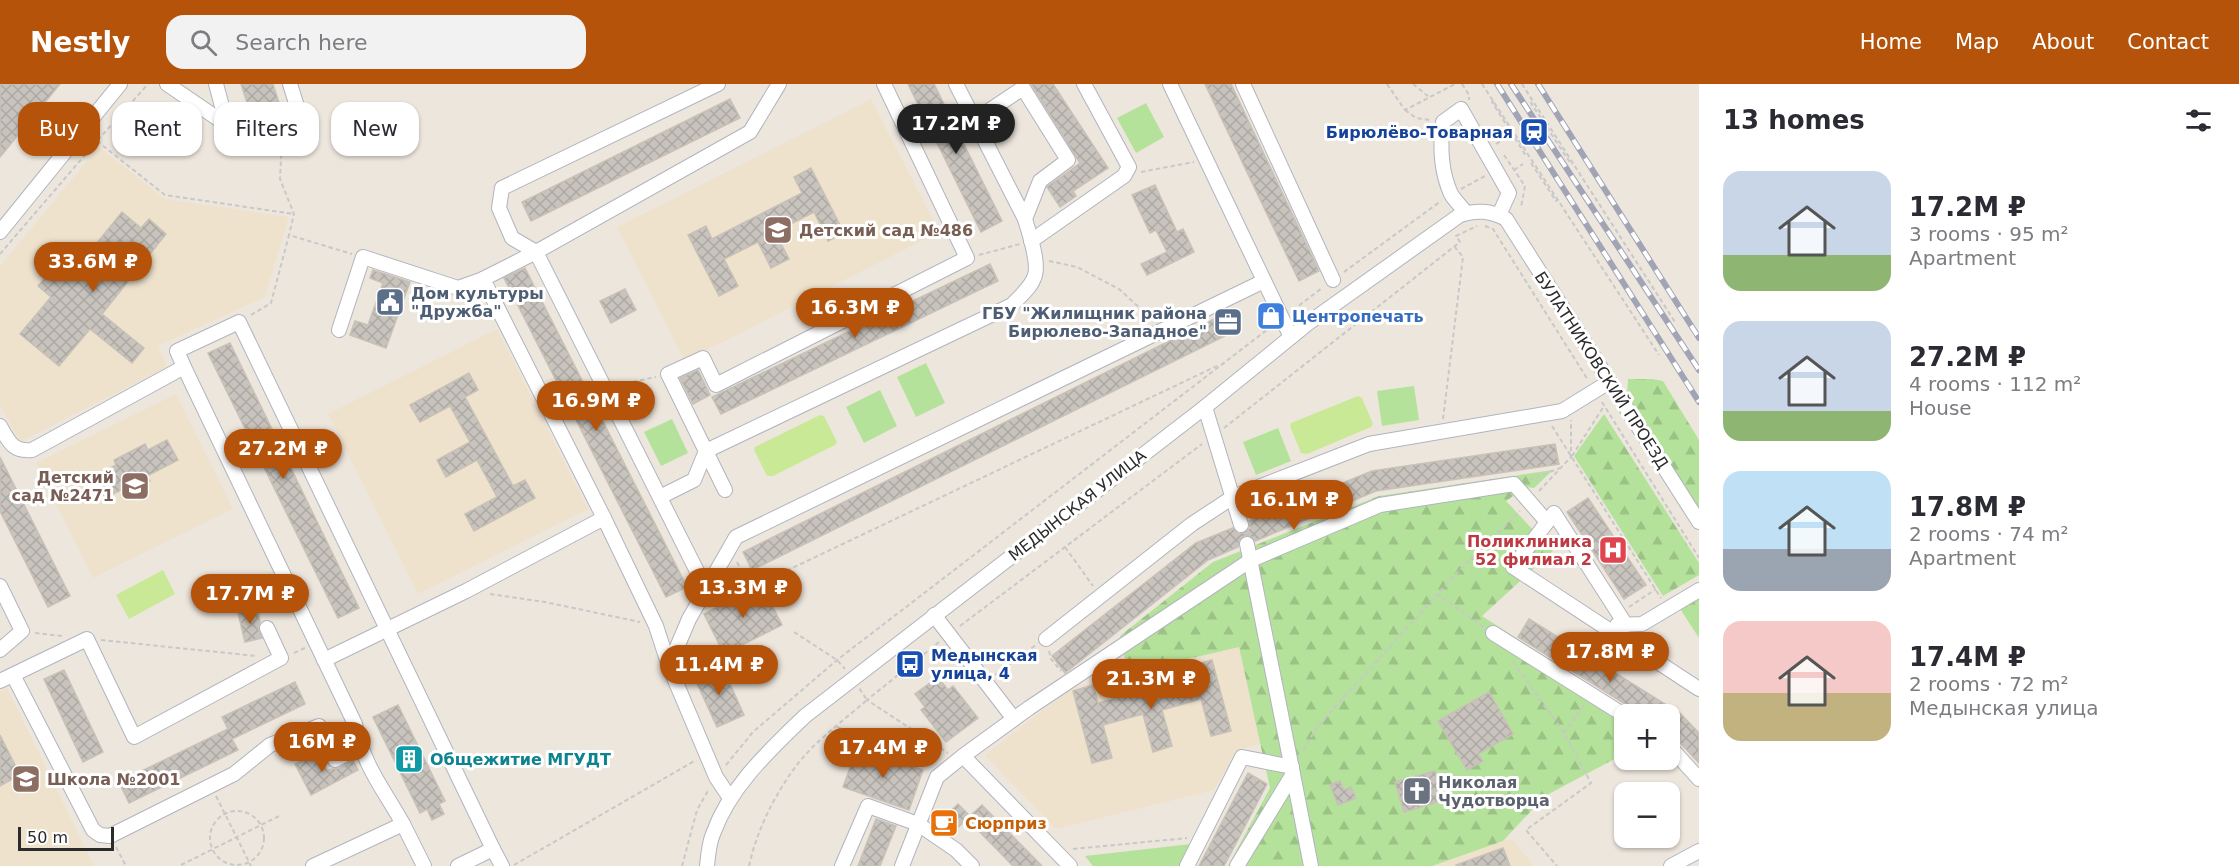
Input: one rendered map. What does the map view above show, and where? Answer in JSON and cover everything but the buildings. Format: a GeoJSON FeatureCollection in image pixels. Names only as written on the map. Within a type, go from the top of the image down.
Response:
{"type":"FeatureCollection","features":[{"type":"Feature","properties":{"kind":"street"},"geometry":{"type":"LineString","coordinates":[[0,232],[120,84]]}},
{"type":"Feature","properties":{"kind":"street"},"geometry":{"type":"LineString","coordinates":[[167,84],[214,116]]}},
{"type":"Feature","properties":{"kind":"street"},"geometry":{"type":"LineString","coordinates":[[216,84],[221,102]]}},
{"type":"Feature","properties":{"kind":"street"},"geometry":{"type":"LineString","coordinates":[[290,84],[296,102]]}},
{"type":"Feature","properties":{"kind":"street"},"geometry":{"type":"LineString","coordinates":[[706,589],[536,252],[512,238],[500,208],[502,189],[718,84]]}},
{"type":"Feature","properties":{"kind":"street"},"geometry":{"type":"LineString","coordinates":[[724,490],[668,374],[703,358],[716,385],[968,258],[884,84]]}},
{"type":"Feature","properties":{"kind":"street"},"geometry":{"type":"LineString","coordinates":[[660,497],[694,480],[706,451],[1011,304],[1027,290],[1036,274],[1031,240],[1024,219],[956,84]]}},
{"type":"Feature","properties":{"kind":"street"},"geometry":{"type":"LineString","coordinates":[[1031,240],[1124,176],[1129,167],[1084,84]]}},
{"type":"Feature","properties":{"kind":"street"},"geometry":{"type":"LineString","coordinates":[[1170,84],[1291,337]]}},
{"type":"Feature","properties":{"kind":"street"},"geometry":{"type":"LineString","coordinates":[[1243,84],[1333,280]]}},
{"type":"Feature","properties":{"kind":"street"},"geometry":{"type":"LineString","coordinates":[[339,330],[363,257],[458,288],[483,279],[536,252],[750,132],[777,85]]}},
{"type":"Feature","properties":{"kind":"street"},"geometry":{"type":"LineString","coordinates":[[975,120],[1023,88],[1068,160],[1040,181],[1024,219]]}},
{"type":"Feature","properties":{"kind":"street"},"geometry":{"type":"LineString","coordinates":[[1466,213],[1452,194],[1442,159],[1441,141],[1443,122],[1461,109],[1509,193],[1502,217]]}},
{"type":"Feature","properties":{"kind":"street","name":"МЕДЫНСКАЯ УЛИЦА"},"geometry":{"type":"LineString","coordinates":[[706,866],[712,834],[730,798],[771,749],[805,716],[1205,407],[1291,337],[1445,224],[1473,211],[1490,212],[1502,217]]}},
{"type":"Feature","properties":{"kind":"street","name":"БУЛАТНИКОВСКИЙ ПРОЕЗД"},"geometry":{"type":"LineString","coordinates":[[1502,217],[1699,522]]}},
{"type":"Feature","properties":{"kind":"street"},"geometry":{"type":"LineString","coordinates":[[483,279],[656,626],[669,666],[706,754],[716,777],[730,798]]}},
{"type":"Feature","properties":{"kind":"street"},"geometry":{"type":"LineString","coordinates":[[669,666],[689,620],[736,537],[1264,281]]}},
{"type":"Feature","properties":{"kind":"street"},"geometry":{"type":"LineString","coordinates":[[424,866],[403,824],[375,779],[360,747],[355,724],[177,351],[239,322],[502,866]]}},
{"type":"Feature","properties":{"kind":"street"},"geometry":{"type":"LineString","coordinates":[[1,429],[14,447],[21,451],[32,450],[184,367]]}},
{"type":"Feature","properties":{"kind":"street"},"geometry":{"type":"LineString","coordinates":[[1046,639],[1192,524],[1233,498],[1370,444],[1562,411],[1609,382]]}},
{"type":"Feature","properties":{"kind":"street"},"geometry":{"type":"LineString","coordinates":[[1205,407],[1241,525]]}},
{"type":"Feature","properties":{"kind":"street"},"geometry":{"type":"LineString","coordinates":[[902,866],[937,777],[1014,719],[1251,560],[1380,505],[1514,484],[1547,522]]}},
{"type":"Feature","properties":{"kind":"street"},"geometry":{"type":"LineString","coordinates":[[1622,619],[1554,513],[1513,567],[1699,689]]}},
{"type":"Feature","properties":{"kind":"street"},"geometry":{"type":"LineString","coordinates":[[324,660],[388,630],[604,518]]}},
{"type":"Feature","properties":{"kind":"street"},"geometry":{"type":"LineString","coordinates":[[1246,544],[1311,866]]}},
{"type":"Feature","properties":{"kind":"street"},"geometry":{"type":"LineString","coordinates":[[0,586],[22,631],[0,650]]}},
{"type":"Feature","properties":{"kind":"street"},"geometry":{"type":"LineString","coordinates":[[1603,626],[1622,619],[1642,624],[1699,590]]}},
{"type":"Feature","properties":{"kind":"street"},"geometry":{"type":"LineString","coordinates":[[934,615],[1014,719]]}},
{"type":"Feature","properties":{"kind":"street"},"geometry":{"type":"LineString","coordinates":[[267,628],[281,658],[134,737],[87,639],[6,678],[93,830],[100,835],[110,836],[234,774],[270,745],[319,726],[335,760],[360,747]]}},
{"type":"Feature","properties":{"kind":"street"},"geometry":{"type":"LineString","coordinates":[[1492,633],[1614,708]]}},
{"type":"Feature","properties":{"kind":"street"},"geometry":{"type":"LineString","coordinates":[[1187,866],[1242,757],[1292,771]]}},
{"type":"Feature","properties":{"kind":"street"},"geometry":{"type":"LineString","coordinates":[[960,758],[1070,866]]}},
{"type":"Feature","properties":{"kind":"street"},"geometry":{"type":"LineString","coordinates":[[1680,758],[1699,779]]}},
{"type":"Feature","properties":{"kind":"street"},"geometry":{"type":"LineString","coordinates":[[1238,866],[1292,771]]}},
{"type":"Feature","properties":{"kind":"street"},"geometry":{"type":"LineString","coordinates":[[842,866],[868,806],[918,824],[956,850],[972,866]]}},
{"type":"Feature","properties":{"kind":"street"},"geometry":{"type":"LineString","coordinates":[[313,866],[403,824]]}},
{"type":"Feature","properties":{"kind":"street"},"geometry":{"type":"LineString","coordinates":[[459,866],[493,849]]}},
{"type":"Feature","properties":{"kind":"street"},"geometry":{"type":"LineString","coordinates":[[1671,866],[1699,851]]}},
{"type":"Feature","properties":{"kind":"path"},"geometry":{"type":"LineString","coordinates":[[100,138],[148,84]]}},
{"type":"Feature","properties":{"kind":"path"},"geometry":{"type":"LineString","coordinates":[[1387,84],[1405,110],[1416,118],[1443,122]]}},
{"type":"Feature","properties":{"kind":"path"},"geometry":{"type":"LineString","coordinates":[[1413,84],[1430,97]]}},
{"type":"Feature","properties":{"kind":"path"},"geometry":{"type":"LineString","coordinates":[[1405,110],[1455,84]]}},
{"type":"Feature","properties":{"kind":"path"},"geometry":{"type":"LineString","coordinates":[[1482,84],[1659,355]]}},
{"type":"Feature","properties":{"kind":"path"},"geometry":{"type":"LineString","coordinates":[[1522,84],[1675,322]]}},
{"type":"Feature","properties":{"kind":"path"},"geometry":{"type":"LineString","coordinates":[[1494,101],[1492,102],[1509,129]]}},
{"type":"Feature","properties":{"kind":"path"},"geometry":{"type":"LineString","coordinates":[[1496,144],[1506,138]]}},
{"type":"Feature","properties":{"kind":"path"},"geometry":{"type":"LineString","coordinates":[[1515,138],[1526,156]]}},
{"type":"Feature","properties":{"kind":"path"},"geometry":{"type":"LineString","coordinates":[[100,143],[165,195],[294,214]]}},
{"type":"Feature","properties":{"kind":"path"},"geometry":{"type":"LineString","coordinates":[[0,254],[84,156]]}},
{"type":"Feature","properties":{"kind":"path"},"geometry":{"type":"LineString","coordinates":[[239,322],[271,303],[290,235],[294,214],[280,179],[281,156]]}},
{"type":"Feature","properties":{"kind":"path"},"geometry":{"type":"LineString","coordinates":[[1124,176],[1198,162]]}},
{"type":"Feature","properties":{"kind":"path"},"geometry":{"type":"LineString","coordinates":[[682,866],[697,810],[716,777],[753,732],[837,660],[1434,205],[1508,162]]}},
{"type":"Feature","properties":{"kind":"path"},"geometry":{"type":"LineString","coordinates":[[1531,163],[1556,201],[1558,200]]}},
{"type":"Feature","properties":{"kind":"path"},"geometry":{"type":"LineString","coordinates":[[1514,170],[1523,164]]}},
{"type":"Feature","properties":{"kind":"path"},"geometry":{"type":"LineString","coordinates":[[749,866],[753,845],[767,813],[796,766],[836,727],[949,634],[1214,435],[1460,242],[1456,236],[1475,226],[1493,229],[1699,558]]}},
{"type":"Feature","properties":{"kind":"path"},"geometry":{"type":"LineString","coordinates":[[290,235],[363,257]]}},
{"type":"Feature","properties":{"kind":"path"},"geometry":{"type":"LineString","coordinates":[[968,258],[1031,240]]}},
{"type":"Feature","properties":{"kind":"path"},"geometry":{"type":"LineString","coordinates":[[1441,432],[1463,257],[1454,246]]}},
{"type":"Feature","properties":{"kind":"path"},"geometry":{"type":"LineString","coordinates":[[1034,258],[1077,267],[1119,289],[1164,330]]}},
{"type":"Feature","properties":{"kind":"path"},"geometry":{"type":"LineString","coordinates":[[730,549],[749,586],[767,580],[1224,363]]}},
{"type":"Feature","properties":{"kind":"path"},"geometry":{"type":"LineString","coordinates":[[604,387],[668,374]]}},
{"type":"Feature","properties":{"kind":"path"},"geometry":{"type":"LineString","coordinates":[[1571,457],[1572,405]]}},
{"type":"Feature","properties":{"kind":"path"},"geometry":{"type":"LineString","coordinates":[[1292,771],[1318,726],[1437,594],[1571,457],[1604,406]]}},
{"type":"Feature","properties":{"kind":"path"},"geometry":{"type":"LineString","coordinates":[[1544,415],[1668,608]]}},
{"type":"Feature","properties":{"kind":"path"},"geometry":{"type":"LineString","coordinates":[[1514,484],[1537,478],[1562,467]]}},
{"type":"Feature","properties":{"kind":"path"},"geometry":{"type":"LineString","coordinates":[[1065,547],[1095,589]]}},
{"type":"Feature","properties":{"kind":"path"},"geometry":{"type":"LineString","coordinates":[[767,580],[770,585]]}},
{"type":"Feature","properties":{"kind":"path"},"geometry":{"type":"LineString","coordinates":[[1622,619],[1656,589]]}},
{"type":"Feature","properties":{"kind":"path"},"geometry":{"type":"LineString","coordinates":[[489,594],[545,602],[656,626]]}},
{"type":"Feature","properties":{"kind":"path"},"geometry":{"type":"LineString","coordinates":[[1437,594],[1492,633]]}},
{"type":"Feature","properties":{"kind":"path"},"geometry":{"type":"LineString","coordinates":[[22,631],[66,636]]}},
{"type":"Feature","properties":{"kind":"path"},"geometry":{"type":"LineString","coordinates":[[794,632],[837,660]]}},
{"type":"Feature","properties":{"kind":"path"},"geometry":{"type":"LineString","coordinates":[[87,639],[258,656]]}},
{"type":"Feature","properties":{"kind":"path"},"geometry":{"type":"LineString","coordinates":[[1046,639],[1051,659],[1064,676]]}},
{"type":"Feature","properties":{"kind":"path"},"geometry":{"type":"LineString","coordinates":[[281,658],[316,644]]}},
{"type":"Feature","properties":{"kind":"path"},"geometry":{"type":"LineString","coordinates":[[985,682],[1031,648]]}},
{"type":"Feature","properties":{"kind":"path"},"geometry":{"type":"LineString","coordinates":[[669,666],[720,660],[763,649]]}},
{"type":"Feature","properties":{"kind":"path"},"geometry":{"type":"LineString","coordinates":[[1512,661],[1564,733],[1591,783],[1526,830],[1557,866]]}},
{"type":"Feature","properties":{"kind":"path"},"geometry":{"type":"LineString","coordinates":[[853,678],[867,700],[960,758]]}},
{"type":"Feature","properties":{"kind":"path"},"geometry":{"type":"LineString","coordinates":[[1564,733],[1592,694]]}},
{"type":"Feature","properties":{"kind":"path"},"geometry":{"type":"LineString","coordinates":[[836,727],[947,769]]}},
{"type":"Feature","properties":{"kind":"path"},"geometry":{"type":"LineString","coordinates":[[512,866],[706,754]]}},
{"type":"Feature","properties":{"kind":"path"},"geometry":{"type":"LineString","coordinates":[[211,785],[251,866]]}},
{"type":"Feature","properties":{"kind":"path"},"geometry":{"type":"LineString","coordinates":[[245,812],[261,825],[264,835],[262,846],[249,862],[228,863],[219,858],[213,849],[210,839],[211,829],[216,820],[225,813],[245,812]]}},
{"type":"Feature","properties":{"kind":"path"},"geometry":{"type":"LineString","coordinates":[[181,865],[281,815]]}},
{"type":"Feature","properties":{"kind":"path"},"geometry":{"type":"LineString","coordinates":[[110,836],[126,866]]}},
{"type":"Feature","properties":{"kind":"path"},"geometry":{"type":"LineString","coordinates":[[1055,851],[1203,836]]}},
{"type":"Feature","properties":{"kind":"shaded area","name":"Детский сад №486"},"geometry":{"type":"Polygon","coordinates":[[[871,99],[939,232],[685,361],[617,227],[871,99]]]}},
{"type":"Feature","properties":{"kind":"shaded area"},"geometry":{"type":"Polygon","coordinates":[[[100,148],[165,199],[289,217],[265,297],[158,346],[167,367],[20,442],[0,406],[0,266],[92,156],[100,156],[100,148]]]}},
{"type":"Feature","properties":{"kind":"shaded area"},"geometry":{"type":"Polygon","coordinates":[[[497,329],[588,509],[418,594],[328,414],[497,329]]]}},
{"type":"Feature","properties":{"kind":"shaded area","name":"Детский сад №2471"},"geometry":{"type":"Polygon","coordinates":[[[176,394],[233,509],[93,578],[36,463],[176,394]]]}},
{"type":"Feature","properties":{"kind":"shaded area"},"geometry":{"type":"Polygon","coordinates":[[[1239,646],[1261,744],[1238,750],[1214,790],[1056,829],[985,755],[1073,687],[1239,646]]]}},
{"type":"Feature","properties":{"kind":"shaded area","name":"Школа №2001"},"geometry":{"type":"Polygon","coordinates":[[[7,688],[94,866],[0,866],[0,691],[7,688]]]}},
{"type":"Feature","properties":{"kind":"shaded area"},"geometry":{"type":"Polygon","coordinates":[[[1512,839],[1534,866],[1419,866],[1512,839]]]}},
{"type":"Feature","properties":{"kind":"green space"},"geometry":{"type":"Polygon","coordinates":[[[1146,103],[1164,137],[1136,153],[1117,118],[1146,103]]]}},
{"type":"Feature","properties":{"kind":"green space"},"geometry":{"type":"Polygon","coordinates":[[[926,363],[945,403],[916,417],[897,377],[926,363]]]}},
{"type":"Feature","properties":{"kind":"green space"},"geometry":{"type":"Polygon","coordinates":[[[1628,379],[1663,381],[1699,440],[1699,511],[1627,398],[1628,379]]]}},
{"type":"Feature","properties":{"kind":"green space"},"geometry":{"type":"Polygon","coordinates":[[[1414,386],[1419,420],[1382,426],[1377,391],[1414,386]]]}},
{"type":"Feature","properties":{"kind":"green space"},"geometry":{"type":"Polygon","coordinates":[[[880,390],[897,426],[864,443],[846,407],[880,390]]]}},
{"type":"Feature","properties":{"kind":"green space"},"geometry":{"type":"Polygon","coordinates":[[[1358,396],[1362,398],[1373,424],[1371,427],[1307,454],[1301,453],[1290,426],[1291,423],[1358,396]]]}},
{"type":"Feature","properties":{"kind":"green space"},"geometry":{"type":"Polygon","coordinates":[[[1604,414],[1699,563],[1699,575],[1663,596],[1574,456],[1604,414]]]}},
{"type":"Feature","properties":{"kind":"green space"},"geometry":{"type":"Polygon","coordinates":[[[820,415],[824,416],[837,442],[835,445],[773,476],[767,476],[754,450],[755,447],[820,415]]]}},
{"type":"Feature","properties":{"kind":"green space"},"geometry":{"type":"Polygon","coordinates":[[[672,419],[688,453],[661,466],[644,432],[672,419]]]}},
{"type":"Feature","properties":{"kind":"green space"},"geometry":{"type":"Polygon","coordinates":[[[1278,428],[1291,461],[1256,475],[1243,442],[1278,428]]]}},
{"type":"Feature","properties":{"kind":"green space"},"geometry":{"type":"Polygon","coordinates":[[[1553,470],[1534,488],[1526,487],[1506,501],[1553,551],[1482,616],[1618,704],[1614,704],[1614,759],[1545,796],[1503,841],[1432,866],[1228,866],[1270,788],[1239,647],[1128,673],[1120,636],[1213,562],[1379,496],[1553,470]]]}},
{"type":"Feature","properties":{"kind":"green space"},"geometry":{"type":"Polygon","coordinates":[[[163,570],[175,594],[129,619],[116,595],[163,570]]]}},
{"type":"Feature","properties":{"kind":"green space"},"geometry":{"type":"Polygon","coordinates":[[[1699,592],[1699,638],[1677,604],[1699,592]]]}},
{"type":"Feature","properties":{"kind":"green space"},"geometry":{"type":"Polygon","coordinates":[[[1191,844],[1180,866],[1093,866],[1085,856],[1191,844]]]}},
{"type":"Feature","properties":{"kind":"railway"},"geometry":{"type":"LineString","coordinates":[[1497,84],[1699,402]]}},
{"type":"Feature","properties":{"kind":"railway"},"geometry":{"type":"LineString","coordinates":[[1511,84],[1699,370]]}},
{"type":"Feature","properties":{"kind":"railway"},"geometry":{"type":"LineString","coordinates":[[1538,84],[1699,338]]}},
{"type":"Feature","properties":{"kind":"place","name":"Бирюлёво-Товарная"},"geometry":{"type":"Point","coordinates":[1534,132]}},
{"type":"Feature","properties":{"kind":"place","name":"Детский сад №486"},"geometry":{"type":"Point","coordinates":[778,230]}},
{"type":"Feature","properties":{"kind":"place","name":"Дом культуры \"Дружба\""},"geometry":{"type":"Point","coordinates":[390,302]}},
{"type":"Feature","properties":{"kind":"place","name":"Центропечать"},"geometry":{"type":"Point","coordinates":[1271,316]}},
{"type":"Feature","properties":{"kind":"place","name":"ГБУ \"Жилищник района Бирюлево-Западное\""},"geometry":{"type":"Point","coordinates":[1228,322]}},
{"type":"Feature","properties":{"kind":"place","name":"Детский сад №2471"},"geometry":{"type":"Point","coordinates":[135,486]}},
{"type":"Feature","properties":{"kind":"place","name":"Поликлиника 52 филиал 2"},"geometry":{"type":"Point","coordinates":[1613,550]}},
{"type":"Feature","properties":{"kind":"place","name":"Медынская улица, 4"},"geometry":{"type":"Point","coordinates":[910,664]}},
{"type":"Feature","properties":{"kind":"place","name":"Общежитие МГУДТ"},"geometry":{"type":"Point","coordinates":[409,759]}},
{"type":"Feature","properties":{"kind":"place","name":"Школа №2001"},"geometry":{"type":"Point","coordinates":[26,779]}},
{"type":"Feature","properties":{"kind":"place","name":"Николая Чудотворца"},"geometry":{"type":"Point","coordinates":[1417,791]}},
{"type":"Feature","properties":{"kind":"place","name":"Сюрприз"},"geometry":{"type":"Point","coordinates":[944,823]}}]}
